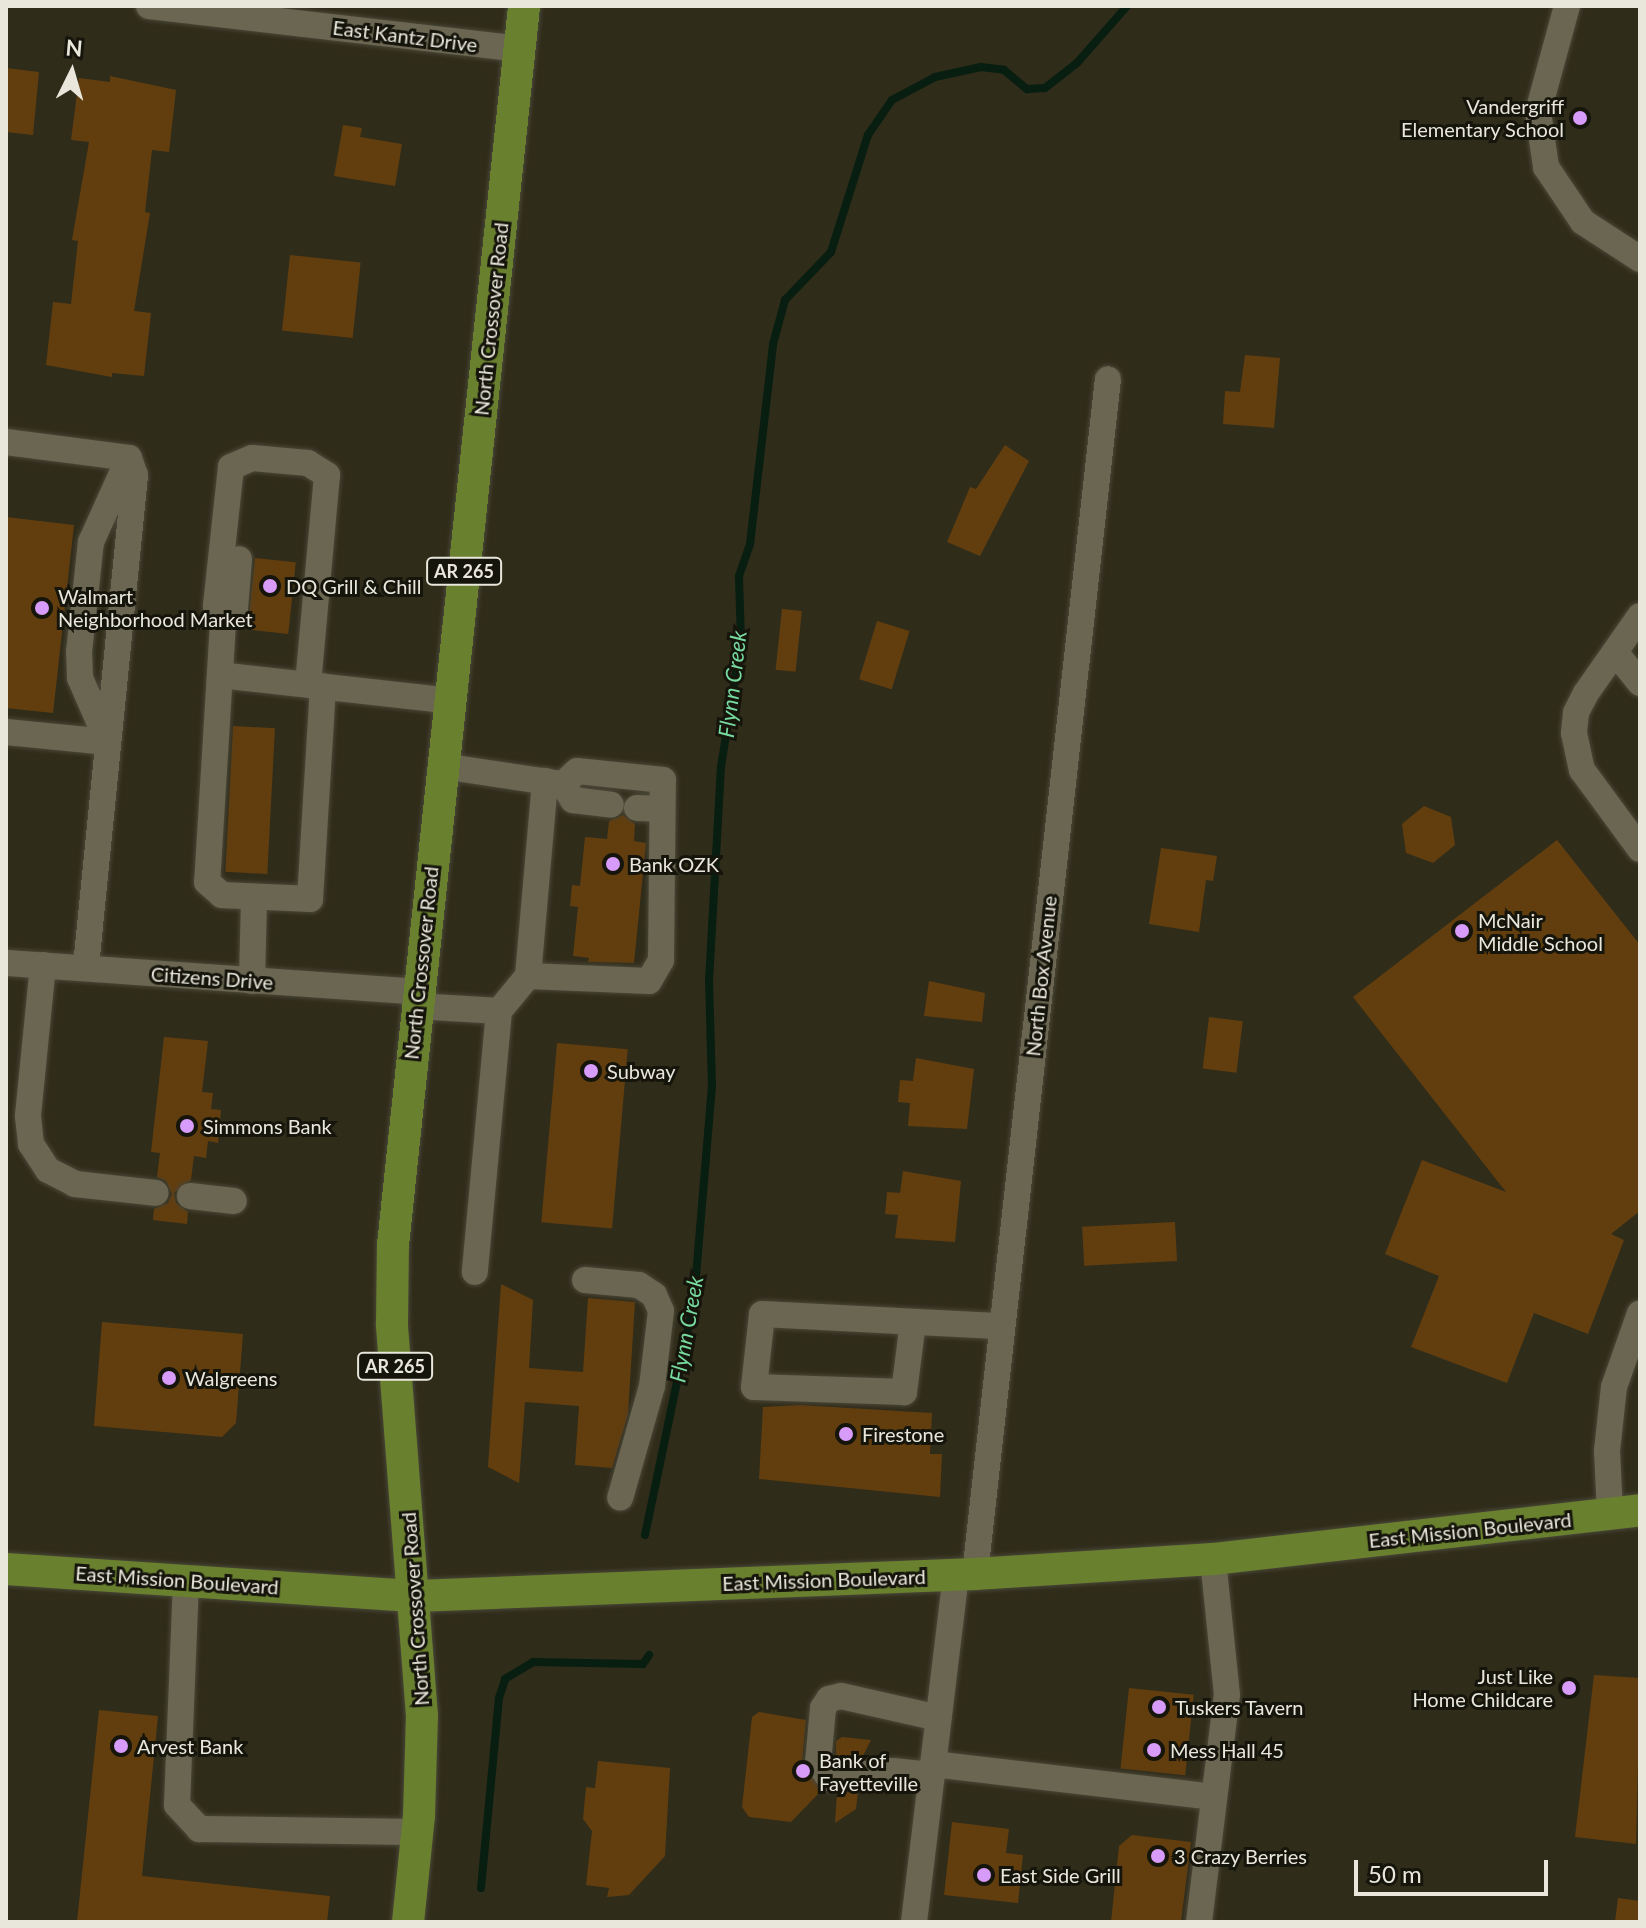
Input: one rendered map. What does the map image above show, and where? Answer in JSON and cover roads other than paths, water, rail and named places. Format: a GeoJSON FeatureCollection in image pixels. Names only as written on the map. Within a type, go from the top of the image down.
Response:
{"type":"FeatureCollection","features":[{"type":"Feature","properties":{"kind":"main road","name":"North Crossover Road"},"geometry":{"type":"LineString","coordinates":[[408,1922],[418,1832],[422,1716],[416,1596],[392,1323],[393,1245],[416,999],[524,6]]}},
{"type":"Feature","properties":{"kind":"main road","name":"East Mission Boulevard"},"geometry":{"type":"LineString","coordinates":[[6,1569],[416,1596],[965,1575],[1213,1559],[1625,1512]]}},
{"type":"Feature","properties":{"kind":"street","name":"East Kantz Drive"},"geometry":{"type":"LineString","coordinates":[[149,6],[519,49]]}},
{"type":"Feature","properties":{"kind":"street"},"geometry":{"type":"LineString","coordinates":[[1567,6],[1538,112],[1541,150],[1566,204],[1599,236],[1640,259]]}},
{"type":"Feature","properties":{"kind":"street","name":"North Box Avenue"},"geometry":{"type":"LineString","coordinates":[[914,1922],[939,1718],[965,1575],[1002,1326],[1108,379]]}},
{"type":"Feature","properties":{"kind":"street"},"geometry":{"type":"LineString","coordinates":[[6,442],[129,458]]}},
{"type":"Feature","properties":{"kind":"street"},"geometry":{"type":"LineString","coordinates":[[86,968],[135,475],[129,458]]}},
{"type":"Feature","properties":{"kind":"street"},"geometry":{"type":"LineString","coordinates":[[108,742],[80,678],[79,652],[91,542],[129,458]]}},
{"type":"Feature","properties":{"kind":"street"},"geometry":{"type":"LineString","coordinates":[[252,458],[308,463],[315,471],[327,475],[315,685],[310,899],[254,899],[222,895],[207,882],[223,623],[216,606],[231,467],[252,458]]}},
{"type":"Feature","properties":{"kind":"street"},"geometry":{"type":"LineString","coordinates":[[1640,616],[1576,713],[1576,750],[1582,770],[1640,849]]}},
{"type":"Feature","properties":{"kind":"street"},"geometry":{"type":"LineString","coordinates":[[1615,652],[1640,683]]}},
{"type":"Feature","properties":{"kind":"street"},"geometry":{"type":"LineString","coordinates":[[220,675],[450,701]]}},
{"type":"Feature","properties":{"kind":"street"},"geometry":{"type":"LineString","coordinates":[[6,732],[108,742]]}},
{"type":"Feature","properties":{"kind":"street"},"geometry":{"type":"LineString","coordinates":[[442,766],[554,782],[577,771],[663,780],[637,807]]}},
{"type":"Feature","properties":{"kind":"street"},"geometry":{"type":"LineString","coordinates":[[554,782],[573,800],[637,807]]}},
{"type":"Feature","properties":{"kind":"street"},"geometry":{"type":"LineString","coordinates":[[475,1272],[499,1011],[528,976],[554,782]]}},
{"type":"Feature","properties":{"kind":"street"},"geometry":{"type":"LineString","coordinates":[[528,976],[649,981],[661,960],[637,807]]}},
{"type":"Feature","properties":{"kind":"street"},"geometry":{"type":"LineString","coordinates":[[252,981],[254,899]]}},
{"type":"Feature","properties":{"kind":"street","name":"Citizens Drive"},"geometry":{"type":"LineString","coordinates":[[6,963],[252,981],[499,1011]]}},
{"type":"Feature","properties":{"kind":"street"},"geometry":{"type":"LineString","coordinates":[[43,965],[28,1116],[31,1144],[48,1170],[75,1184],[156,1193]]}},
{"type":"Feature","properties":{"kind":"street"},"geometry":{"type":"LineString","coordinates":[[190,1196],[234,1201]]}},
{"type":"Feature","properties":{"kind":"street"},"geometry":{"type":"LineString","coordinates":[[585,1280],[639,1285],[654,1295],[661,1311],[652,1386],[620,1498]]}},
{"type":"Feature","properties":{"kind":"street"},"geometry":{"type":"LineString","coordinates":[[1625,1512],[1607,1451],[1612,1398],[1640,1313]]}},
{"type":"Feature","properties":{"kind":"street"},"geometry":{"type":"LineString","coordinates":[[913,1322],[904,1392],[754,1387],[762,1314],[1002,1326]]}},
{"type":"Feature","properties":{"kind":"street"},"geometry":{"type":"LineString","coordinates":[[1199,1922],[1227,1666],[1216,1620],[1213,1559]]}},
{"type":"Feature","properties":{"kind":"street"},"geometry":{"type":"LineString","coordinates":[[186,1581],[177,1805],[199,1829],[418,1832]]}},
{"type":"Feature","properties":{"kind":"street"},"geometry":{"type":"LineString","coordinates":[[939,1718],[841,1696],[829,1699],[823,1708],[818,1763],[829,1778],[932,1770],[1214,1797]]}},
{"type":"Feature","properties":{"kind":"waterway","name":"Flynn Creek"},"geometry":{"type":"LineString","coordinates":[[645,1535],[694,1300],[712,1087],[709,981],[721,767],[741,641],[739,576],[750,544],[773,344],[785,300],[831,252],[868,135],[892,100],[935,77],[981,67],[1004,70],[1027,89],[1045,88],[1077,63],[1127,6]]}},
{"type":"Feature","properties":{"kind":"waterway","name":"Flynn Creek"},"geometry":{"type":"LineString","coordinates":[[481,1888],[499,1698],[505,1679],[533,1662],[643,1664],[649,1655]]}},
{"type":"Feature","properties":{"kind":"place","name":"Vandergriff Elementary School"},"geometry":{"type":"Point","coordinates":[1580,118]}},
{"type":"Feature","properties":{"kind":"place","name":"DQ Grill & Chill"},"geometry":{"type":"Point","coordinates":[270,586]}},
{"type":"Feature","properties":{"kind":"place","name":"Walmart Neighborhood Market"},"geometry":{"type":"Point","coordinates":[42,608]}},
{"type":"Feature","properties":{"kind":"place","name":"Bank OZK"},"geometry":{"type":"Point","coordinates":[613,864]}},
{"type":"Feature","properties":{"kind":"place","name":"McNair Middle School"},"geometry":{"type":"Point","coordinates":[1462,931]}},
{"type":"Feature","properties":{"kind":"place","name":"Subway"},"geometry":{"type":"Point","coordinates":[591,1071]}},
{"type":"Feature","properties":{"kind":"place","name":"Simmons Bank"},"geometry":{"type":"Point","coordinates":[187,1126]}},
{"type":"Feature","properties":{"kind":"place","name":"Walgreens"},"geometry":{"type":"Point","coordinates":[169,1378]}},
{"type":"Feature","properties":{"kind":"place","name":"Firestone"},"geometry":{"type":"Point","coordinates":[846,1434]}},
{"type":"Feature","properties":{"kind":"place","name":"Just Like Home Childcare"},"geometry":{"type":"Point","coordinates":[1569,1688]}},
{"type":"Feature","properties":{"kind":"place","name":"Tuskers Tavern"},"geometry":{"type":"Point","coordinates":[1159,1707]}},
{"type":"Feature","properties":{"kind":"place","name":"Arvest Bank"},"geometry":{"type":"Point","coordinates":[121,1746]}},
{"type":"Feature","properties":{"kind":"place","name":"Mess Hall 45"},"geometry":{"type":"Point","coordinates":[1154,1750]}},
{"type":"Feature","properties":{"kind":"place","name":"Bank of Fayetteville"},"geometry":{"type":"Point","coordinates":[803,1771]}},
{"type":"Feature","properties":{"kind":"place","name":"3 Crazy Berries"},"geometry":{"type":"Point","coordinates":[1158,1856]}},
{"type":"Feature","properties":{"kind":"place","name":"East Side Grill"},"geometry":{"type":"Point","coordinates":[984,1875]}}]}
